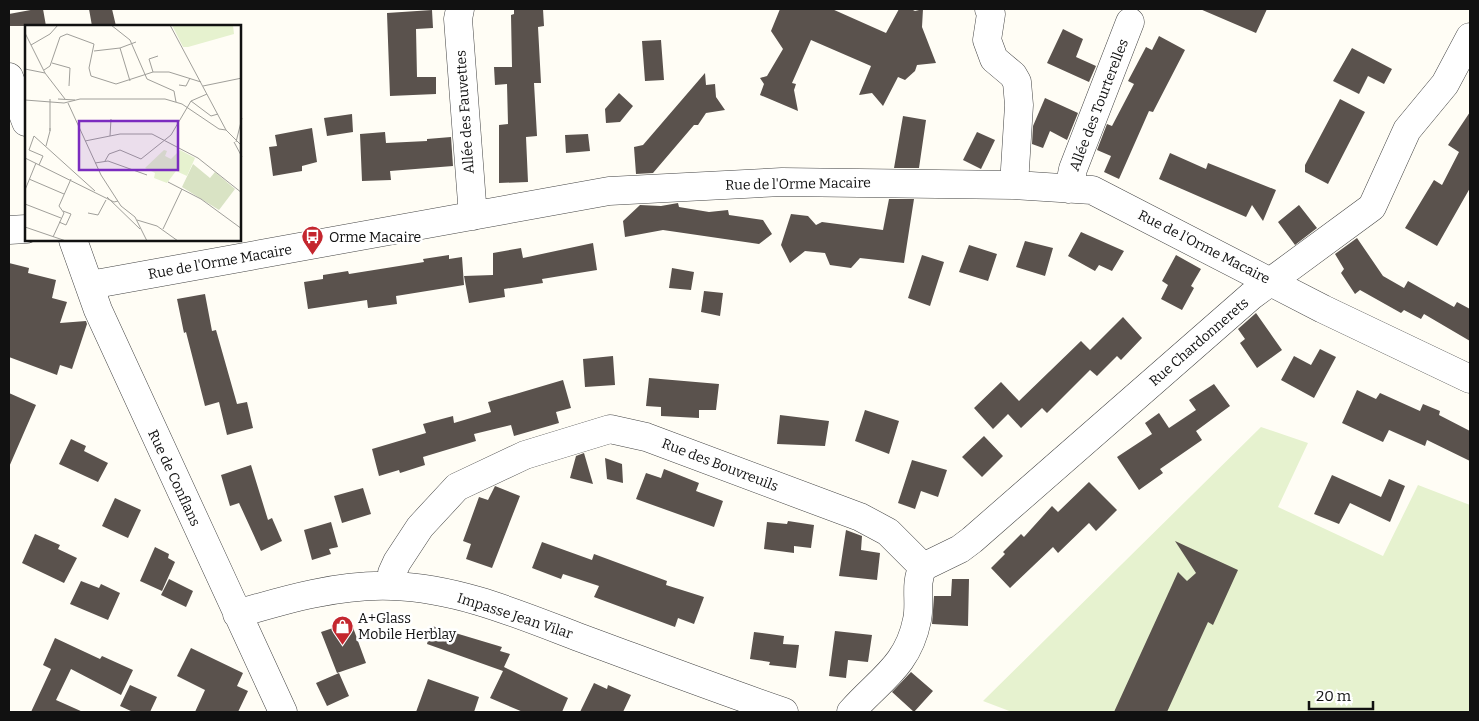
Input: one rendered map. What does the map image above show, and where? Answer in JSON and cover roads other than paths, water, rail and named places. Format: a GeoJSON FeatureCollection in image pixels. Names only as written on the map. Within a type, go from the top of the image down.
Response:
{"type":"FeatureCollection","features":[{"type":"Feature","properties":{"kind":"street","name":"Allée des Fauvettes"},"geometry":{"type":"LineString","coordinates":[[460,9],[458,20],[473,216]]}},
{"type":"Feature","properties":{"kind":"street"},"geometry":{"type":"LineString","coordinates":[[989,9],[991,14],[987,40],[994,59],[1013,74],[1017,82],[1019,105],[1014,185]]}},
{"type":"Feature","properties":{"kind":"street","name":"Allée des Tourterelles"},"geometry":{"type":"LineString","coordinates":[[1069,188],[1073,169],[1130,22]]}},
{"type":"Feature","properties":{"kind":"street","name":"Rue Chardonnerets"},"geometry":{"type":"LineString","coordinates":[[923,567],[960,549],[972,540],[1251,296],[1273,282],[1372,208],[1407,130],[1445,84],[1470,38]]}},
{"type":"Feature","properties":{"kind":"street"},"geometry":{"type":"LineString","coordinates":[[11,90],[25,120]]}},
{"type":"Feature","properties":{"kind":"street","name":"Rue de l'Orme Macaire"},"geometry":{"type":"LineString","coordinates":[[90,285],[609,191],[782,182],[1014,185],[1069,188],[1092,190],[1470,379]]}},
{"type":"Feature","properties":{"kind":"street","name":"Rue de Conflans"},"geometry":{"type":"LineString","coordinates":[[74,241],[102,318],[283,712]]}},
{"type":"Feature","properties":{"kind":"street","name":"Rue des Bouvreuils"},"geometry":{"type":"LineString","coordinates":[[392,586],[392,573],[397,562],[420,527],[457,487],[525,455],[610,429],[646,436],[860,517],[888,532],[923,567]]}},
{"type":"Feature","properties":{"kind":"street"},"geometry":{"type":"LineString","coordinates":[[851,712],[892,673],[911,642],[918,618],[918,582],[923,567]]}},
{"type":"Feature","properties":{"kind":"street","name":"Impasse Jean Vilar"},"geometry":{"type":"LineString","coordinates":[[237,614],[294,597],[392,586],[441,592],[503,609],[784,712]]}},
{"type":"Feature","properties":{"kind":"place","name":"Orme Macaire"},"geometry":{"type":"Point","coordinates":[313,256]}},
{"type":"Feature","properties":{"kind":"place","name":"A+Glass Mobile Herblay"},"geometry":{"type":"Point","coordinates":[342,645]}}]}
